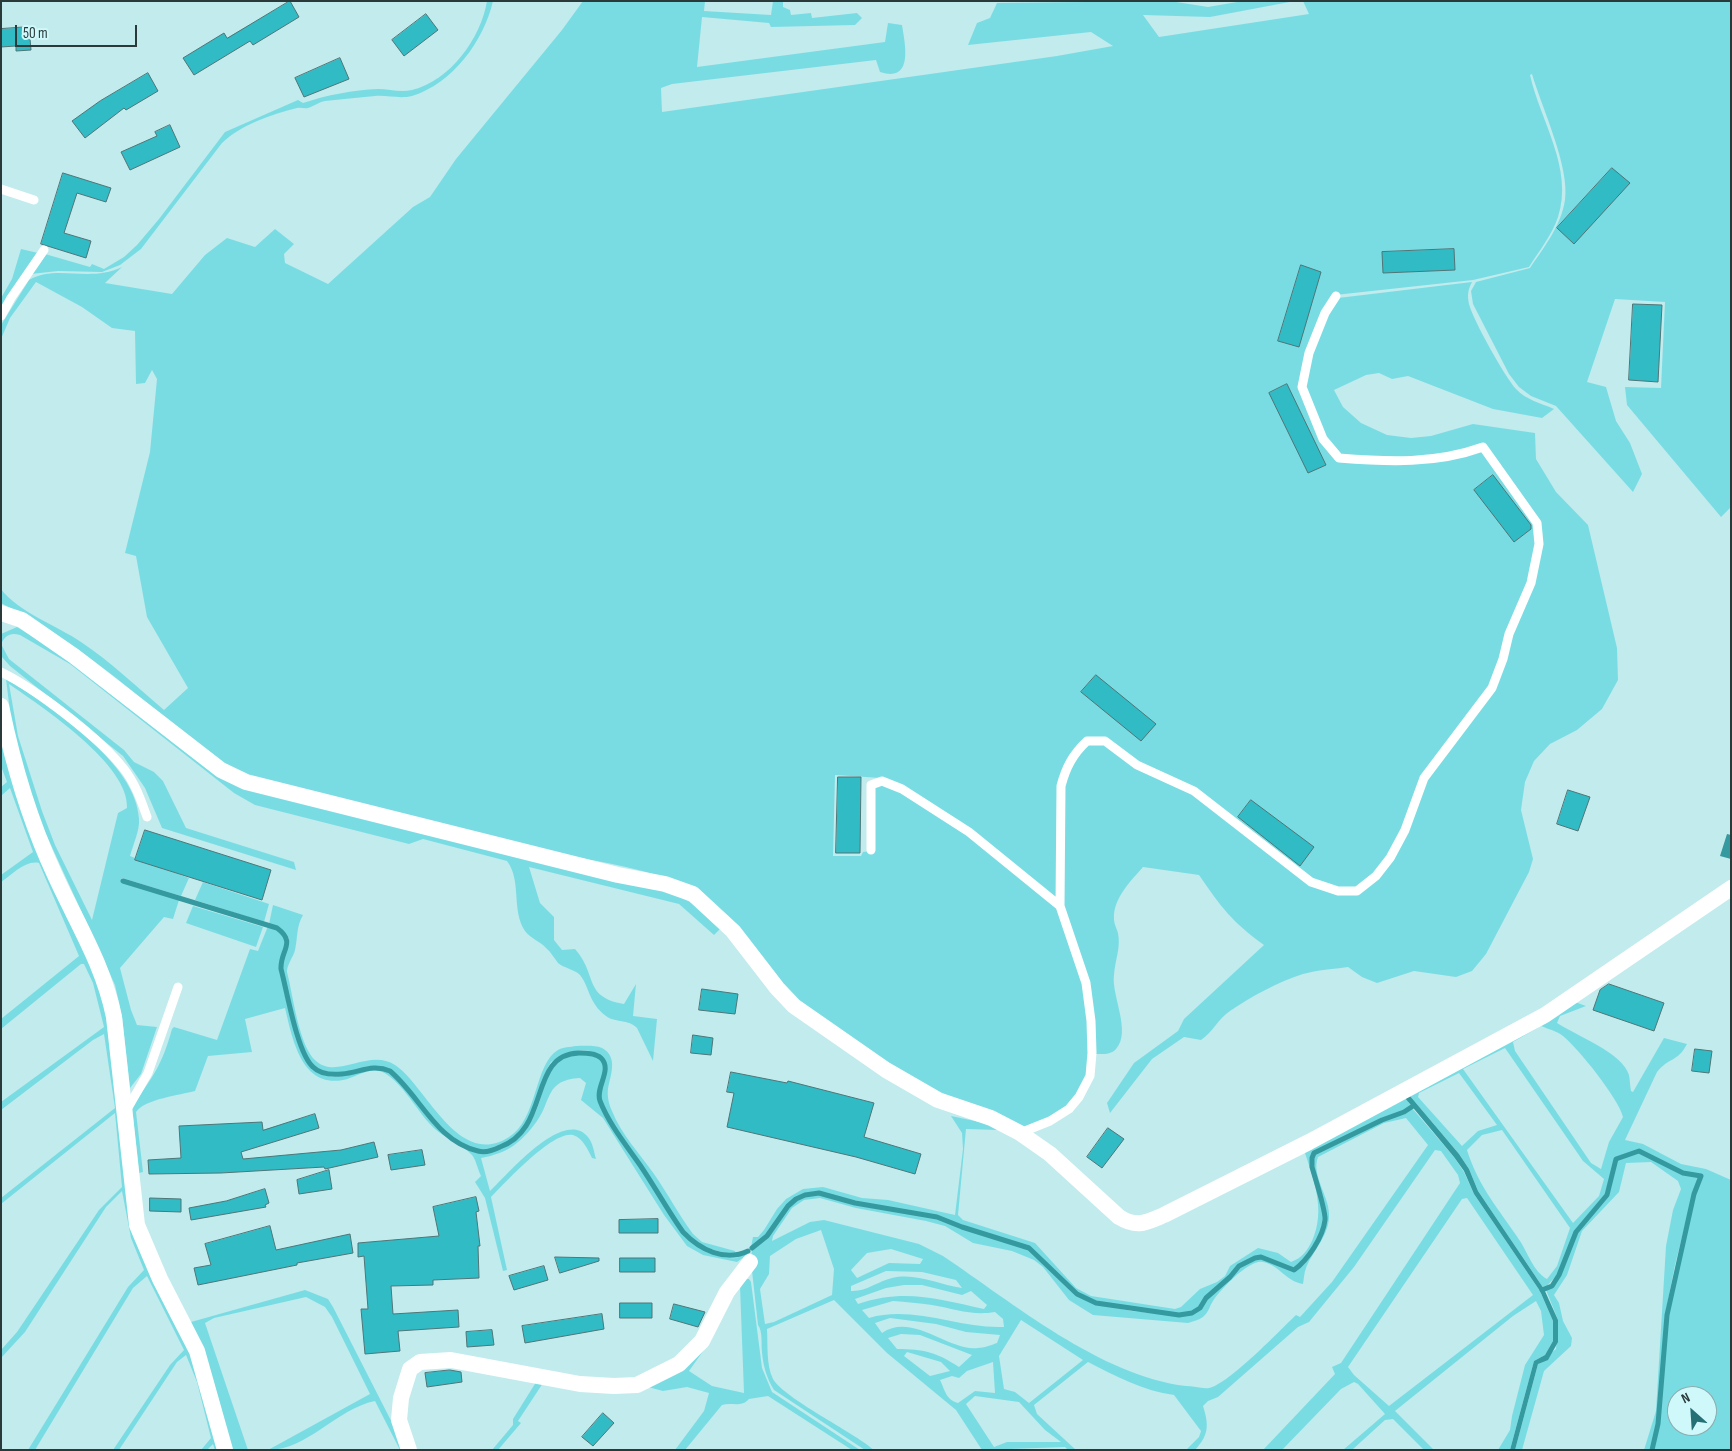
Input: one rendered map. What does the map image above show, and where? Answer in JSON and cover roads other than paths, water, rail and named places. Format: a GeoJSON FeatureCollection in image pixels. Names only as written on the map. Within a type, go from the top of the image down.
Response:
{"type":"FeatureCollection","features":[{"type":"Feature","properties":{"kind":"street"},"geometry":{"type":"LineString","coordinates":[[1,613],[22,620],[74,656],[221,770],[246,782],[609,872],[665,884],[692,894],[733,931],[777,988],[794,1006],[824,1029],[886,1070],[938,1100],[991,1118],[1020,1133],[1050,1154],[1119,1217],[1132,1225],[1147,1222],[1309,1142],[1545,1015],[1731,888]]}},
{"type":"Feature","properties":{"kind":"street"},"geometry":{"type":"LineString","coordinates":[[1,706],[12,756],[28,811],[54,875],[100,966],[109,991],[114,1017],[137,1225],[160,1279],[197,1351],[225,1450]]}},
{"type":"Feature","properties":{"kind":"street"},"geometry":{"type":"LineString","coordinates":[[409,1450],[399,1420],[401,1398],[410,1369],[420,1362],[451,1360],[580,1384],[638,1385],[679,1364],[702,1340],[726,1292],[750,1262]]}},
{"type":"Feature","properties":{"kind":"lane"},"geometry":{"type":"LineString","coordinates":[[1,189],[34,200]]}},
{"type":"Feature","properties":{"kind":"lane"},"geometry":{"type":"LineString","coordinates":[[1,316],[44,250]]}},
{"type":"Feature","properties":{"kind":"lane"},"geometry":{"type":"LineString","coordinates":[[1020,1133],[1050,1121],[1069,1110],[1079,1097],[1090,1076],[1092,1054],[1091,1020],[1086,983],[1060,906],[1061,786],[1065,769],[1074,753],[1086,740],[1105,741],[1137,765],[1194,791],[1311,882],[1338,891],[1357,891],[1376,876],[1390,858],[1405,830],[1424,778],[1492,688],[1504,659],[1509,634],[1532,583],[1539,544],[1537,523],[1483,447],[1460,455],[1420,460],[1339,458],[1323,439],[1302,387],[1309,353],[1325,313],[1336,296]]}},
{"type":"Feature","properties":{"kind":"lane"},"geometry":{"type":"LineString","coordinates":[[1,672],[20,681],[93,738],[124,769],[138,790],[147,817]]}},
{"type":"Feature","properties":{"kind":"lane"},"geometry":{"type":"LineString","coordinates":[[871,850],[871,785],[882,781],[902,789],[969,832],[1060,906]]}},
{"type":"Feature","properties":{"kind":"lane"},"geometry":{"type":"LineString","coordinates":[[125,1113],[148,1073],[178,987]]}},
{"type":"Feature","properties":{"kind":"waterway"},"geometry":{"type":"LineString","coordinates":[[123,881],[277,928],[286,938],[287,943],[281,962],[281,969],[297,1036],[307,1060],[313,1067],[323,1073],[348,1073],[371,1068],[390,1071],[401,1081],[440,1128],[463,1146],[481,1152],[498,1148],[516,1138],[527,1125],[545,1078],[552,1066],[563,1057],[579,1053],[599,1056],[605,1068],[599,1096],[604,1110],[683,1232],[705,1249],[722,1255],[739,1254],[748,1251]]}},
{"type":"Feature","properties":{"kind":"waterway"},"geometry":{"type":"LineString","coordinates":[[752,1248],[767,1236],[788,1206],[796,1199],[805,1195],[819,1193],[855,1203],[937,1217],[1029,1248],[1077,1294],[1096,1303],[1179,1315],[1192,1313],[1200,1308],[1206,1298],[1230,1277],[1239,1266],[1255,1258],[1261,1257],[1294,1270],[1299,1266],[1318,1241],[1325,1220],[1312,1167],[1314,1153],[1382,1120],[1404,1112],[1413,1106]]}},
{"type":"Feature","properties":{"kind":"waterway"},"geometry":{"type":"LineString","coordinates":[[1542,1290],[1552,1286],[1559,1275],[1576,1232],[1607,1195],[1616,1159],[1639,1151],[1683,1173],[1701,1176],[1694,1194],[1667,1315],[1658,1424],[1652,1450]]}}]}
